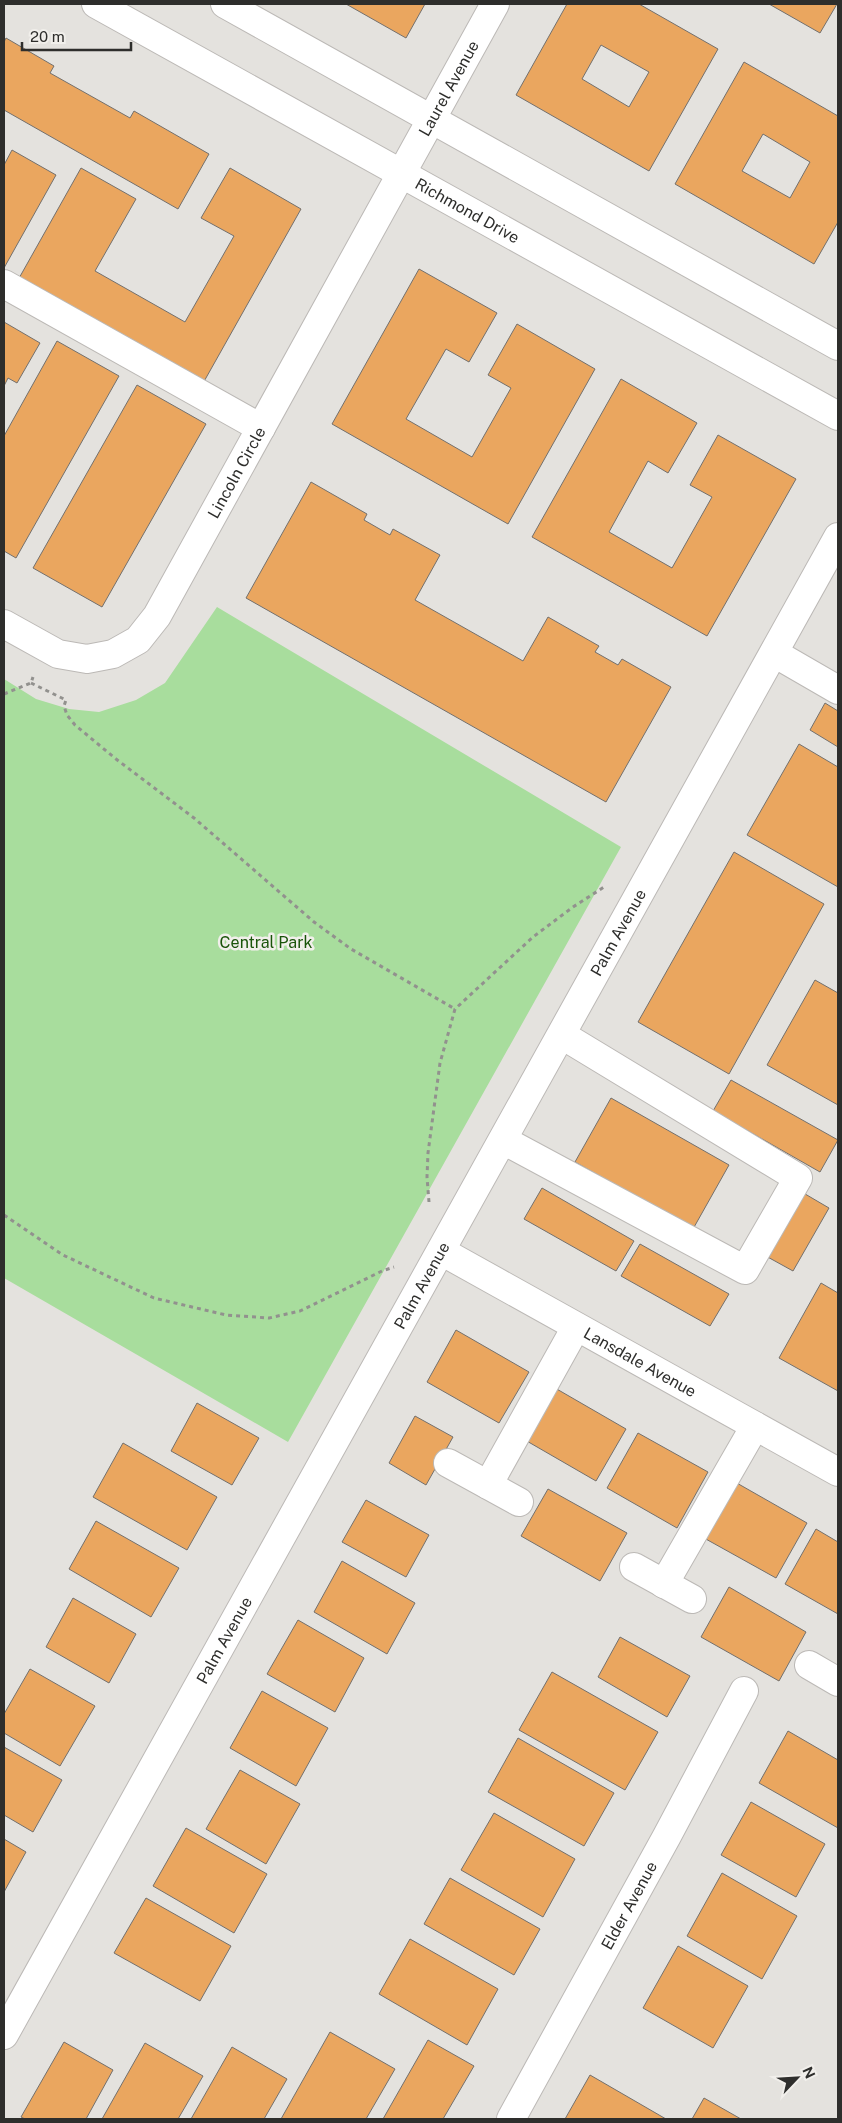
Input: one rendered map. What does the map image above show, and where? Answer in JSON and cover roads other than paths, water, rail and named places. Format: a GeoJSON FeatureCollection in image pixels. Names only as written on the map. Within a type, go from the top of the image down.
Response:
{"type":"FeatureCollection","features":[{"type":"Feature","properties":{"kind":"street","name":"Richmond Drive"},"geometry":{"type":"LineString","coordinates":[[96,4],[838,416]]}},
{"type":"Feature","properties":{"kind":"street"},"geometry":{"type":"LineString","coordinates":[[225,4],[838,346]]}},
{"type":"Feature","properties":{"kind":"street","name":"Laurel Avenue"},"geometry":{"type":"LineString","coordinates":[[402,174],[496,4]]}},
{"type":"Feature","properties":{"kind":"street","name":"Lincoln Circle"},"geometry":{"type":"LineString","coordinates":[[4,624],[58,654],[87,659],[113,654],[138,640],[157,616],[402,174]]}},
{"type":"Feature","properties":{"kind":"street"},"geometry":{"type":"LineString","coordinates":[[4,284],[261,428]]}},
{"type":"Feature","properties":{"kind":"street","name":"Palm Avenue"},"geometry":{"type":"LineString","coordinates":[[4,2035],[774,654],[835,550]]}},
{"type":"Feature","properties":{"kind":"street"},"geometry":{"type":"LineString","coordinates":[[774,654],[838,690]]}},
{"type":"Feature","properties":{"kind":"street"},"geometry":{"type":"LineString","coordinates":[[503,1140],[745,1270],[798,1178],[562,1035]]}},
{"type":"Feature","properties":{"kind":"street","name":"Lansdale Avenue"},"geometry":{"type":"LineString","coordinates":[[441,1252],[838,1472]]}},
{"type":"Feature","properties":{"kind":"street"},"geometry":{"type":"LineString","coordinates":[[488,1485],[576,1326]]}},
{"type":"Feature","properties":{"kind":"street"},"geometry":{"type":"LineString","coordinates":[[664,1584],[755,1426]]}},
{"type":"Feature","properties":{"kind":"street"},"geometry":{"type":"LineString","coordinates":[[448,1463],[520,1502]]}},
{"type":"Feature","properties":{"kind":"street"},"geometry":{"type":"LineString","coordinates":[[634,1567],[692,1599]]}},
{"type":"Feature","properties":{"kind":"street"},"geometry":{"type":"LineString","coordinates":[[809,1665],[838,1682]]}},
{"type":"Feature","properties":{"kind":"street","name":"Elder Avenue"},"geometry":{"type":"LineString","coordinates":[[511,2119],[644,1880],[744,1691]]}},
{"type":"Feature","properties":{"kind":"park label","name":"Central Park"},"geometry":{"type":"Point","coordinates":[266,942]}}]}
